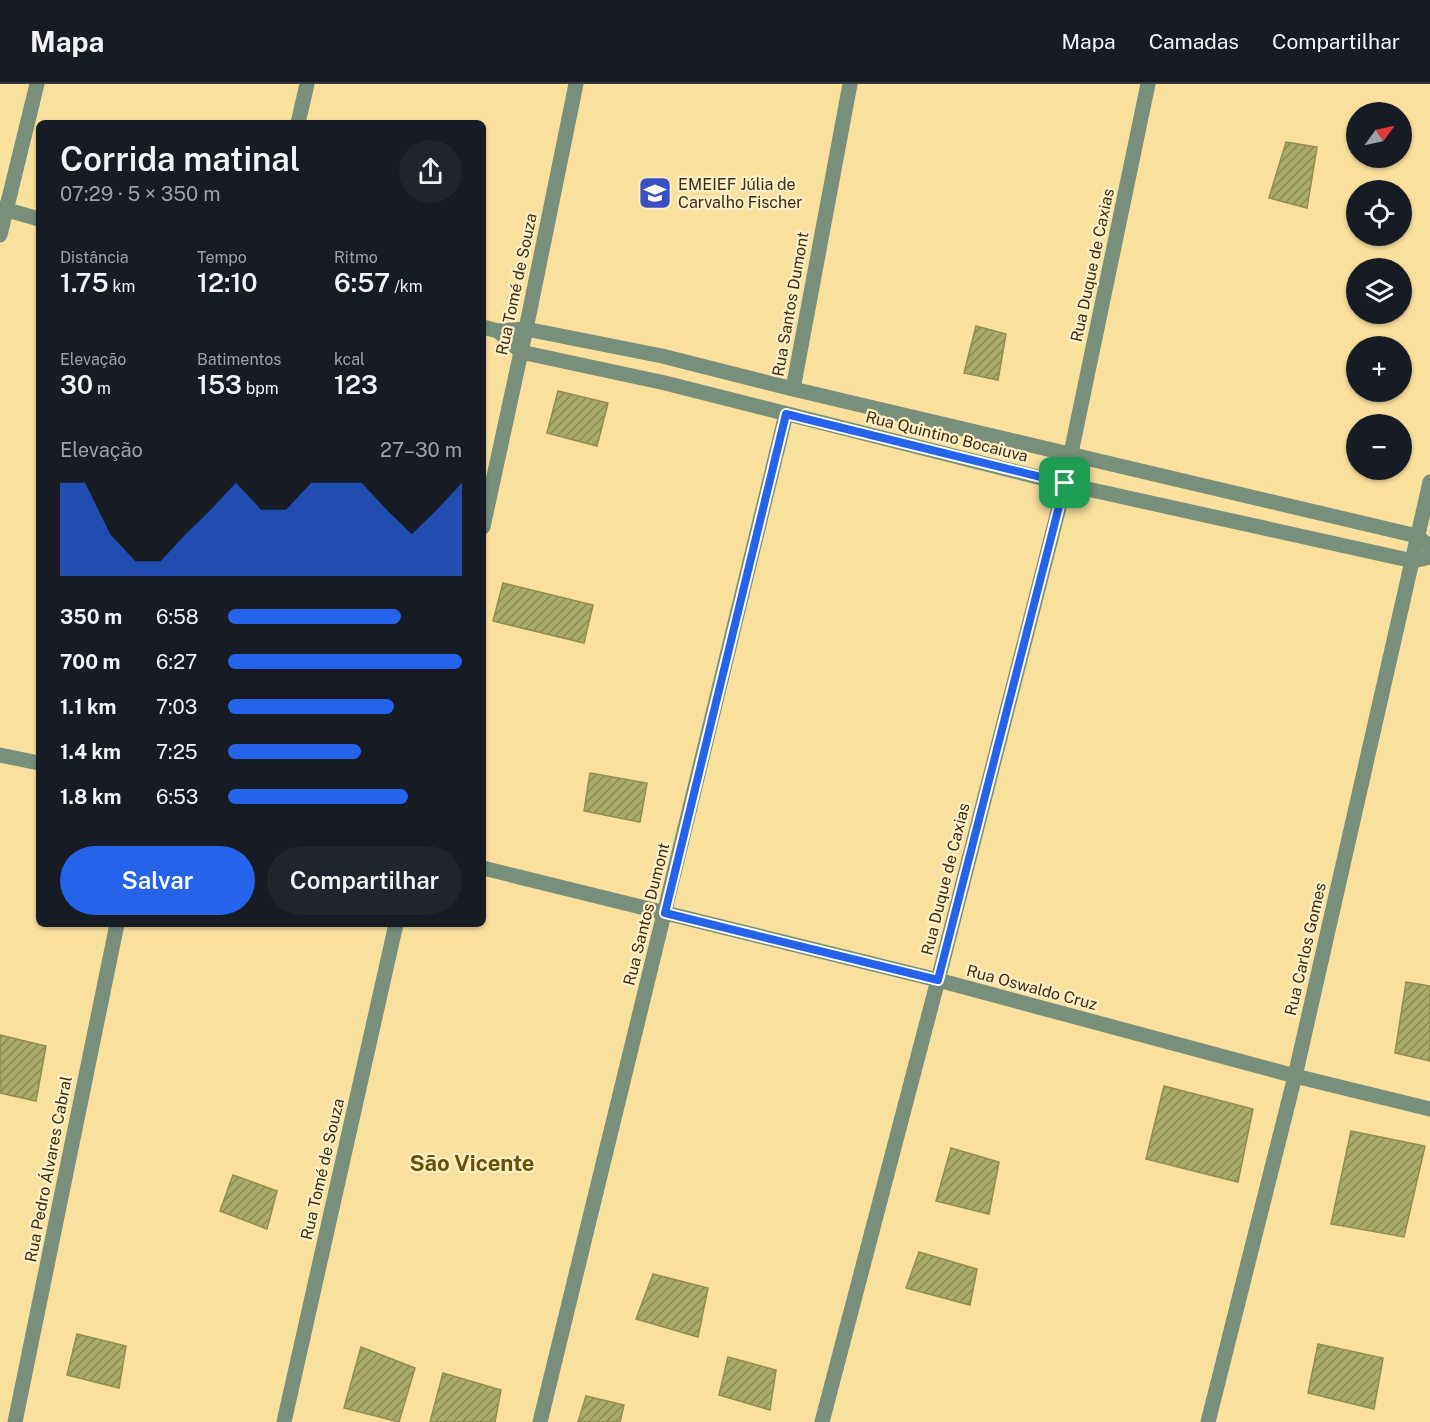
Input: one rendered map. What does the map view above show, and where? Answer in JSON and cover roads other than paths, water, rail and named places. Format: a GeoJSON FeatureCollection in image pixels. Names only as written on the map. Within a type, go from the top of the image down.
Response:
{"type":"FeatureCollection","features":[{"type":"Feature","properties":{"kind":"street"},"geometry":{"type":"LineString","coordinates":[[0,235],[4,209],[37,84]]}},
{"type":"Feature","properties":{"kind":"street"},"geometry":{"type":"LineString","coordinates":[[299,120],[307,84]]}},
{"type":"Feature","properties":{"kind":"street","name":"Rua Tomé de Souza"},"geometry":{"type":"LineString","coordinates":[[486,513],[576,84]]}},
{"type":"Feature","properties":{"kind":"street","name":"Rua Santos Dumont"},"geometry":{"type":"LineString","coordinates":[[793,389],[850,84]]}},
{"type":"Feature","properties":{"kind":"street","name":"Rua Duque de Caxias"},"geometry":{"type":"LineString","coordinates":[[1071,453],[1148,84]]}},
{"type":"Feature","properties":{"kind":"street"},"geometry":{"type":"LineString","coordinates":[[4,209],[36,218]]}},
{"type":"Feature","properties":{"kind":"street","name":"Rua Quintino Bocaiuva"},"geometry":{"type":"LineString","coordinates":[[490,329],[526,329],[662,356],[1417,536],[1430,547]]}},
{"type":"Feature","properties":{"kind":"street","name":"Rua Quintino Bocaiuva"},"geometry":{"type":"LineString","coordinates":[[490,329],[521,352],[665,383],[1065,483],[1413,561],[1430,557]]}},
{"type":"Feature","properties":{"kind":"street","name":"Rua Santos Dumont"},"geometry":{"type":"LineString","coordinates":[[540,1422],[786,414]]}},
{"type":"Feature","properties":{"kind":"street","name":"Rua Carlos Gomes"},"geometry":{"type":"LineString","coordinates":[[1208,1422],[1295,1076],[1430,482]]}},
{"type":"Feature","properties":{"kind":"street","name":"Rua Duque de Caxias"},"geometry":{"type":"LineString","coordinates":[[822,1422],[1065,483]]}},
{"type":"Feature","properties":{"kind":"street"},"geometry":{"type":"LineString","coordinates":[[0,755],[36,762]]}},
{"type":"Feature","properties":{"kind":"street","name":"Rua Oswaldo Cruz"},"geometry":{"type":"LineString","coordinates":[[486,869],[938,980],[1295,1076],[1430,1109]]}},
{"type":"Feature","properties":{"kind":"street","name":"Rua Pedro Álvares Cabral"},"geometry":{"type":"LineString","coordinates":[[15,1422],[116,927]]}},
{"type":"Feature","properties":{"kind":"street","name":"Rua Tomé de Souza"},"geometry":{"type":"LineString","coordinates":[[284,1422],[395,927]]}},
{"type":"Feature","properties":{"kind":"place","name":"EMEIEF Júlia de Carvalho Fischer"},"geometry":{"type":"Point","coordinates":[655,193]}},
{"type":"Feature","properties":{"kind":"district","name":"São Vicente"},"geometry":{"type":"Point","coordinates":[472,1163]}}]}
